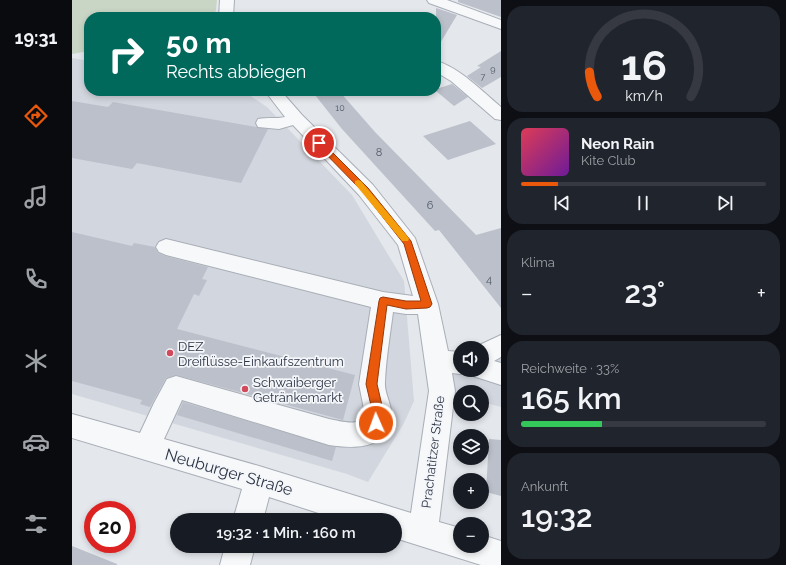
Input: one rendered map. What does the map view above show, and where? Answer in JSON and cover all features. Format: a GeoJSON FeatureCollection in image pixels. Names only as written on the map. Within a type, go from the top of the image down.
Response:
{"type":"FeatureCollection","features":[{"type":"Feature","properties":{"kind":"street"},"geometry":{"type":"LineString","coordinates":[[227,12],[229,0]]}},
{"type":"Feature","properties":{"kind":"street"},"geometry":{"type":"LineString","coordinates":[[434,0],[501,25]]}},
{"type":"Feature","properties":{"kind":"street"},"geometry":{"type":"LineString","coordinates":[[441,69],[462,83],[501,115]]}},
{"type":"Feature","properties":{"kind":"street","name":"Prachatitzer Straße"},"geometry":{"type":"LineString","coordinates":[[277,96],[296,119],[366,190],[408,243],[427,304],[449,362],[442,391],[423,532]]}},
{"type":"Feature","properties":{"kind":"street"},"geometry":{"type":"LineString","coordinates":[[264,123],[279,124],[296,119]]}},
{"type":"Feature","properties":{"kind":"street"},"geometry":{"type":"LineString","coordinates":[[166,247],[383,301],[406,305],[427,304]]}},
{"type":"Feature","properties":{"kind":"street"},"geometry":{"type":"LineString","coordinates":[[146,448],[163,411],[176,388],[328,432],[347,435],[364,434],[372,429],[376,423],[378,414],[372,393],[373,371],[383,301]]}},
{"type":"Feature","properties":{"kind":"street"},"geometry":{"type":"LineString","coordinates":[[489,352],[501,346]]}},
{"type":"Feature","properties":{"kind":"street"},"geometry":{"type":"LineString","coordinates":[[489,370],[501,374]]}},
{"type":"Feature","properties":{"kind":"street","name":"Neuburger Straße"},"geometry":{"type":"LineString","coordinates":[[72,426],[259,480],[364,513]]}},
{"type":"Feature","properties":{"kind":"street"},"geometry":{"type":"LineString","coordinates":[[250,513],[259,480]]}},
{"type":"Feature","properties":{"kind":"street"},"geometry":{"type":"LineString","coordinates":[[402,525],[453,543]]}},
{"type":"Feature","properties":{"kind":"street"},"geometry":{"type":"LineString","coordinates":[[235,565],[238,553]]}},
{"type":"Feature","properties":{"kind":"shaded area"},"geometry":{"type":"Polygon","coordinates":[[[72,58],[84,60],[84,96],[250,96],[267,107],[352,195],[404,281],[414,401],[404,423],[368,482],[347,474],[72,394],[72,58]]]}},
{"type":"Feature","properties":{"kind":"shaded area"},"geometry":{"type":"Polygon","coordinates":[[[501,344],[501,407],[489,404],[489,385],[453,385],[453,394],[443,392],[439,361],[453,367],[453,377],[489,377],[489,360],[501,344]]]}},
{"type":"Feature","properties":{"kind":"green space"},"geometry":{"type":"Polygon","coordinates":[[[72,0],[217,0],[216,12],[84,12],[84,52],[72,54],[72,0]]]}},
{"type":"Feature","properties":{"kind":"building"},"geometry":{"type":"Polygon","coordinates":[[[458,0],[501,0],[501,17],[458,2],[458,0]]]}},
{"type":"Feature","properties":{"kind":"building"},"geometry":{"type":"Polygon","coordinates":[[[436,8],[457,15],[441,42],[441,12],[436,12],[436,8]]]}},
{"type":"Feature","properties":{"kind":"building"},"geometry":{"type":"Polygon","coordinates":[[[501,51],[501,77],[482,88],[467,76],[481,67],[477,66],[501,51]]]}},
{"type":"Feature","properties":{"kind":"building"},"geometry":{"type":"Polygon","coordinates":[[[452,84],[468,97],[454,106],[441,95],[441,87],[452,84]]]}},
{"type":"Feature","properties":{"kind":"building"},"geometry":{"type":"Polygon","coordinates":[[[316,96],[343,96],[375,132],[476,235],[501,228],[501,308],[439,230],[435,231],[342,129],[316,96]]]}},
{"type":"Feature","properties":{"kind":"building"},"geometry":{"type":"Polygon","coordinates":[[[72,101],[108,107],[113,102],[268,129],[241,183],[137,163],[132,169],[72,158],[72,101]]]}},
{"type":"Feature","properties":{"kind":"building"},"geometry":{"type":"Polygon","coordinates":[[[470,121],[496,144],[448,160],[423,136],[470,121]]]}},
{"type":"Feature","properties":{"kind":"building","name":"DEZ Dreiflüsse-Einkaufszentrum"},"geometry":{"type":"Polygon","coordinates":[[[72,232],[132,246],[134,243],[155,247],[158,253],[165,256],[208,267],[202,279],[207,280],[199,296],[194,294],[177,329],[355,375],[343,420],[176,375],[166,378],[150,407],[140,404],[142,400],[72,381],[72,232]]]}},
{"type":"Feature","properties":{"kind":"building"},"geometry":{"type":"Polygon","coordinates":[[[183,402],[336,447],[332,461],[177,415],[183,402]]]}},
{"type":"Feature","properties":{"kind":"building"},"geometry":{"type":"Polygon","coordinates":[[[489,439],[501,440],[501,496],[489,493],[489,473],[487,473],[488,465],[489,465],[489,439]]]}},
{"type":"Feature","properties":{"kind":"building"},"geometry":{"type":"Polygon","coordinates":[[[72,546],[84,551],[84,553],[90,553],[117,564],[117,565],[72,565],[72,546]]]}},
{"type":"Feature","properties":{"kind":"slow traffic"},"geometry":{"type":"LineString","coordinates":[[358,183],[366,190],[405,239]]}},
{"type":"Feature","properties":{"kind":"place","name":"DEZ Dreiflüsse-Einkaufszentrum"},"geometry":{"type":"Point","coordinates":[170,353]}},
{"type":"Feature","properties":{"kind":"place","name":"Schwaiberger Getränkemarkt"},"geometry":{"type":"Point","coordinates":[245,389]}},
{"type":"Feature","properties":{"kind":"route"},"geometry":{"type":"LineString","coordinates":[[319,143],[366,190],[408,243],[427,304],[406,305],[383,301],[372,384],[372,393],[378,414],[376,423]]}}]}
